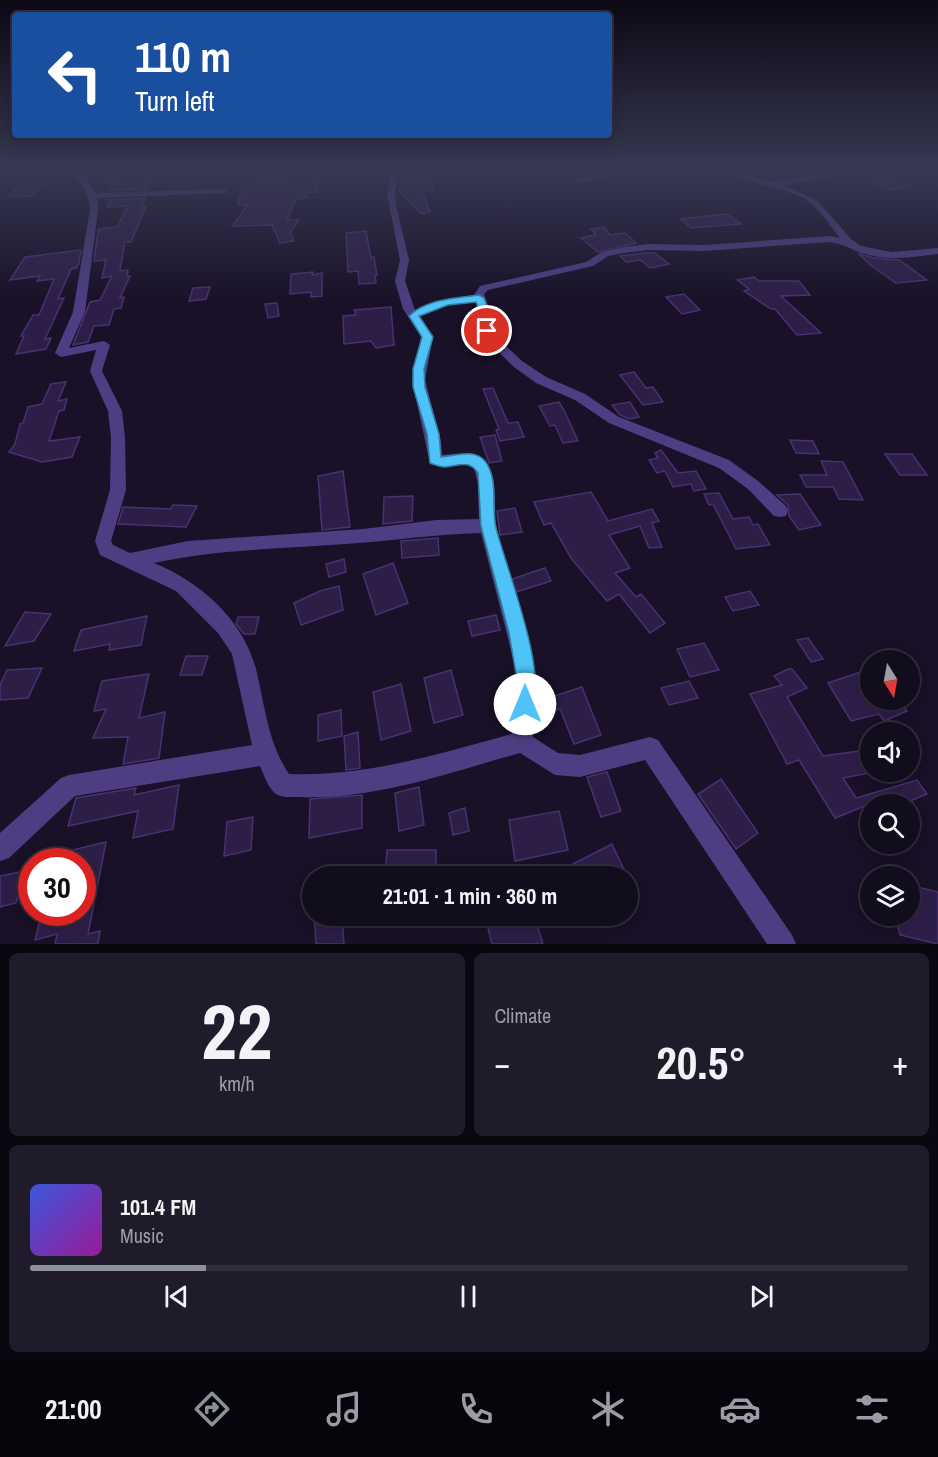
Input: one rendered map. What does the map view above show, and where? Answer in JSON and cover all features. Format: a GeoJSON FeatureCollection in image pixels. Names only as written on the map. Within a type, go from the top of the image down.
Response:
{"type":"FeatureCollection","features":[{"type":"Feature","properties":{"kind":"street"},"geometry":{"type":"LineString","coordinates":[[93,215],[79,312],[74,327],[67,334],[62,353],[104,345],[96,371],[116,411],[119,472],[118,490],[103,541],[106,550],[181,585],[221,621],[242,651],[253,709],[275,775],[283,785],[306,787],[387,778],[522,741]]}},
{"type":"Feature","properties":{"kind":"street"},"geometry":{"type":"LineString","coordinates":[[396,215],[405,260],[404,272],[400,281],[402,294],[427,337],[418,369],[419,387],[433,434],[435,460],[443,462],[461,458],[479,463],[484,473],[488,526],[518,633],[527,685],[522,741]]}},
{"type":"Feature","properties":{"kind":"street"},"geometry":{"type":"LineString","coordinates":[[827,215],[849,242]]}},
{"type":"Feature","properties":{"kind":"street"},"geometry":{"type":"LineString","coordinates":[[780,511],[753,485],[724,464],[614,420],[580,397],[533,375],[488,336],[489,325],[479,298],[480,293],[484,288],[589,264],[605,254],[648,247],[714,247],[830,238],[849,242],[870,252],[884,254],[938,251]]}},
{"type":"Feature","properties":{"kind":"street"},"geometry":{"type":"LineString","coordinates":[[414,316],[423,310],[447,302],[479,298]]}},
{"type":"Feature","properties":{"kind":"street"},"geometry":{"type":"LineString","coordinates":[[128,561],[188,548],[332,539],[436,527],[488,526]]}},
{"type":"Feature","properties":{"kind":"street"},"geometry":{"type":"LineString","coordinates":[[522,741],[555,764],[580,766],[650,748],[783,944]]}},
{"type":"Feature","properties":{"kind":"street"},"geometry":{"type":"LineString","coordinates":[[0,849],[69,786],[267,754]]}},
{"type":"Feature","properties":{"kind":"building"},"geometry":{"type":"Polygon","coordinates":[[[123,215],[142,215],[131,242],[125,242],[120,271],[128,270],[127,276],[130,276],[120,298],[124,297],[121,308],[114,309],[109,325],[94,326],[88,342],[73,345],[90,302],[100,300],[112,276],[102,278],[106,260],[94,261],[98,231],[117,227],[123,215]]]}},
{"type":"Feature","properties":{"kind":"building"},"geometry":{"type":"Polygon","coordinates":[[[240,215],[289,215],[287,220],[299,220],[290,233],[294,241],[280,243],[272,225],[232,226],[240,215]]]}},
{"type":"Feature","properties":{"kind":"building"},"geometry":{"type":"Polygon","coordinates":[[[728,215],[741,224],[691,228],[681,219],[728,215]]]}},
{"type":"Feature","properties":{"kind":"building"},"geometry":{"type":"Polygon","coordinates":[[[604,227],[610,235],[625,233],[636,243],[598,252],[581,238],[596,235],[591,229],[604,227]]]}},
{"type":"Feature","properties":{"kind":"building"},"geometry":{"type":"Polygon","coordinates":[[[366,231],[371,258],[374,257],[376,283],[359,284],[358,271],[348,272],[346,233],[366,231]]]}},
{"type":"Feature","properties":{"kind":"building"},"geometry":{"type":"Polygon","coordinates":[[[81,250],[79,263],[76,268],[71,269],[58,299],[64,298],[45,339],[51,338],[46,349],[16,354],[24,336],[21,336],[33,315],[39,315],[54,279],[37,281],[40,276],[10,280],[25,257],[81,250]]]}},
{"type":"Feature","properties":{"kind":"building"},"geometry":{"type":"Polygon","coordinates":[[[655,253],[669,264],[650,268],[641,260],[626,262],[620,256],[655,253]]]}},
{"type":"Feature","properties":{"kind":"building"},"geometry":{"type":"Polygon","coordinates":[[[859,254],[899,260],[927,280],[896,283],[859,254]]]}},
{"type":"Feature","properties":{"kind":"building"},"geometry":{"type":"Polygon","coordinates":[[[313,272],[312,275],[322,273],[322,296],[311,297],[311,292],[290,294],[291,274],[313,272]]]}},
{"type":"Feature","properties":{"kind":"building"},"geometry":{"type":"Polygon","coordinates":[[[754,277],[759,281],[799,281],[810,295],[781,296],[821,333],[797,335],[775,309],[771,309],[744,291],[749,289],[737,280],[754,277]]]}},
{"type":"Feature","properties":{"kind":"building"},"geometry":{"type":"Polygon","coordinates":[[[210,287],[206,299],[189,301],[193,288],[210,287]]]}},
{"type":"Feature","properties":{"kind":"building"},"geometry":{"type":"Polygon","coordinates":[[[684,294],[700,310],[682,314],[666,297],[684,294]]]}},
{"type":"Feature","properties":{"kind":"building"},"geometry":{"type":"Polygon","coordinates":[[[277,303],[279,316],[268,318],[265,304],[277,303]]]}},
{"type":"Feature","properties":{"kind":"building"},"geometry":{"type":"Polygon","coordinates":[[[391,307],[394,345],[376,348],[371,341],[344,344],[343,316],[356,315],[354,310],[391,307]]]}},
{"type":"Feature","properties":{"kind":"building"},"geometry":{"type":"Polygon","coordinates":[[[634,372],[646,388],[653,387],[663,402],[643,405],[620,375],[634,372]]]}},
{"type":"Feature","properties":{"kind":"building"},"geometry":{"type":"Polygon","coordinates":[[[66,382],[58,401],[67,399],[64,410],[59,411],[49,441],[80,437],[72,457],[42,462],[9,452],[15,444],[20,424],[23,423],[28,407],[42,404],[51,384],[66,382]]]}},
{"type":"Feature","properties":{"kind":"building"},"geometry":{"type":"Polygon","coordinates":[[[493,388],[508,423],[518,422],[524,437],[500,441],[496,430],[499,429],[483,389],[493,388]]]}},
{"type":"Feature","properties":{"kind":"building"},"geometry":{"type":"Polygon","coordinates":[[[559,402],[578,441],[563,443],[555,425],[550,426],[539,406],[559,402]]]}},
{"type":"Feature","properties":{"kind":"building"},"geometry":{"type":"Polygon","coordinates":[[[630,402],[639,417],[629,419],[620,415],[612,405],[630,402]]]}},
{"type":"Feature","properties":{"kind":"building"},"geometry":{"type":"Polygon","coordinates":[[[495,435],[502,461],[489,463],[480,437],[495,435]]]}},
{"type":"Feature","properties":{"kind":"building"},"geometry":{"type":"Polygon","coordinates":[[[790,440],[813,441],[819,454],[796,453],[790,440]]]}},
{"type":"Feature","properties":{"kind":"building"},"geometry":{"type":"Polygon","coordinates":[[[661,450],[678,473],[696,471],[706,489],[694,491],[691,484],[673,487],[665,471],[657,473],[649,460],[658,458],[655,453],[661,450]]]}},
{"type":"Feature","properties":{"kind":"building"},"geometry":{"type":"Polygon","coordinates":[[[885,454],[912,454],[927,475],[900,475],[885,454]]]}},
{"type":"Feature","properties":{"kind":"building"},"geometry":{"type":"Polygon","coordinates":[[[821,461],[843,462],[863,500],[839,499],[833,487],[806,487],[800,475],[827,475],[821,461]]]}},
{"type":"Feature","properties":{"kind":"building"},"geometry":{"type":"Polygon","coordinates":[[[343,471],[350,527],[322,530],[318,476],[343,471]]]}},
{"type":"Feature","properties":{"kind":"building"},"geometry":{"type":"Polygon","coordinates":[[[591,492],[608,521],[652,509],[659,521],[652,523],[662,547],[649,548],[640,526],[609,535],[630,568],[615,573],[636,597],[641,594],[665,623],[650,633],[619,594],[607,601],[571,558],[551,523],[544,525],[534,502],[591,492]]]}},
{"type":"Feature","properties":{"kind":"building"},"geometry":{"type":"Polygon","coordinates":[[[719,493],[733,519],[749,517],[753,525],[758,524],[770,545],[736,549],[713,504],[709,505],[704,494],[719,493]]]}},
{"type":"Feature","properties":{"kind":"building"},"geometry":{"type":"Polygon","coordinates":[[[800,494],[821,525],[799,530],[789,516],[788,505],[777,495],[800,494]]]}},
{"type":"Feature","properties":{"kind":"building"},"geometry":{"type":"Polygon","coordinates":[[[413,496],[412,521],[383,524],[384,497],[413,496]]]}},
{"type":"Feature","properties":{"kind":"building"},"geometry":{"type":"Polygon","coordinates":[[[173,505],[197,506],[186,527],[118,524],[123,507],[170,509],[173,505]]]}},
{"type":"Feature","properties":{"kind":"building"},"geometry":{"type":"Polygon","coordinates":[[[515,508],[522,532],[500,535],[497,511],[515,508]]]}},
{"type":"Feature","properties":{"kind":"building"},"geometry":{"type":"Polygon","coordinates":[[[438,538],[439,555],[402,558],[401,541],[438,538]]]}},
{"type":"Feature","properties":{"kind":"building"},"geometry":{"type":"Polygon","coordinates":[[[344,559],[346,572],[329,577],[326,564],[344,559]]]}},
{"type":"Feature","properties":{"kind":"building"},"geometry":{"type":"Polygon","coordinates":[[[393,563],[408,603],[376,615],[363,574],[393,563]]]}},
{"type":"Feature","properties":{"kind":"building"},"geometry":{"type":"Polygon","coordinates":[[[545,568],[551,581],[516,592],[512,579],[545,568]]]}},
{"type":"Feature","properties":{"kind":"building"},"geometry":{"type":"Polygon","coordinates":[[[339,586],[343,610],[301,625],[294,603],[320,591],[339,586]]]}},
{"type":"Feature","properties":{"kind":"building"},"geometry":{"type":"Polygon","coordinates":[[[750,591],[759,605],[733,611],[725,597],[750,591]]]}},
{"type":"Feature","properties":{"kind":"building"},"geometry":{"type":"Polygon","coordinates":[[[25,612],[51,614],[34,641],[5,646],[25,612]]]}},
{"type":"Feature","properties":{"kind":"building"},"geometry":{"type":"Polygon","coordinates":[[[496,615],[500,630],[472,636],[468,621],[496,615]]]}},
{"type":"Feature","properties":{"kind":"building"},"geometry":{"type":"Polygon","coordinates":[[[147,616],[141,645],[109,650],[110,644],[74,651],[81,630],[147,616]]]}},
{"type":"Feature","properties":{"kind":"building"},"geometry":{"type":"Polygon","coordinates":[[[238,617],[259,617],[255,634],[244,634],[236,624],[238,617]]]}},
{"type":"Feature","properties":{"kind":"building"},"geometry":{"type":"Polygon","coordinates":[[[808,638],[823,659],[811,662],[797,640],[808,638]]]}},
{"type":"Feature","properties":{"kind":"building"},"geometry":{"type":"Polygon","coordinates":[[[704,643],[719,670],[690,677],[677,649],[704,643]]]}},
{"type":"Feature","properties":{"kind":"building"},"geometry":{"type":"Polygon","coordinates":[[[186,656],[208,656],[202,675],[180,675],[186,656]]]}},
{"type":"Feature","properties":{"kind":"building"},"geometry":{"type":"Polygon","coordinates":[[[42,668],[28,698],[0,700],[0,685],[7,670],[42,668]]]}},
{"type":"Feature","properties":{"kind":"building"},"geometry":{"type":"Polygon","coordinates":[[[792,669],[807,688],[787,697],[823,756],[860,751],[860,775],[843,778],[856,798],[860,797],[860,808],[835,818],[799,760],[787,764],[750,694],[782,685],[774,676],[792,669]]]}},
{"type":"Feature","properties":{"kind":"building"},"geometry":{"type":"Polygon","coordinates":[[[451,670],[463,715],[434,723],[424,678],[451,670]]]}},
{"type":"Feature","properties":{"kind":"building"},"geometry":{"type":"Polygon","coordinates":[[[860,672],[860,710],[907,711],[884,721],[879,714],[851,721],[828,683],[860,672]]]}},
{"type":"Feature","properties":{"kind":"building"},"geometry":{"type":"Polygon","coordinates":[[[149,674],[139,718],[165,712],[159,758],[123,764],[128,737],[93,738],[106,709],[94,711],[102,681],[149,674]]]}},
{"type":"Feature","properties":{"kind":"building"},"geometry":{"type":"Polygon","coordinates":[[[689,681],[698,698],[669,705],[661,688],[689,681]]]}},
{"type":"Feature","properties":{"kind":"building"},"geometry":{"type":"Polygon","coordinates":[[[401,684],[411,731],[381,740],[373,692],[401,684]]]}},
{"type":"Feature","properties":{"kind":"building"},"geometry":{"type":"Polygon","coordinates":[[[582,687],[601,735],[574,744],[560,709],[538,716],[539,701],[582,687]]]}},
{"type":"Feature","properties":{"kind":"building"},"geometry":{"type":"Polygon","coordinates":[[[341,710],[342,736],[318,741],[318,715],[341,710]]]}},
{"type":"Feature","properties":{"kind":"building"},"geometry":{"type":"Polygon","coordinates":[[[358,732],[360,768],[346,770],[344,736],[358,732]]]}},
{"type":"Feature","properties":{"kind":"building"},"geometry":{"type":"Polygon","coordinates":[[[607,772],[621,811],[601,817],[587,777],[607,772]]]}},
{"type":"Feature","properties":{"kind":"building"},"geometry":{"type":"Polygon","coordinates":[[[721,779],[758,833],[736,849],[698,794],[721,779]]]}},
{"type":"Feature","properties":{"kind":"building"},"geometry":{"type":"Polygon","coordinates":[[[910,782],[918,782],[927,794],[920,797],[920,794],[870,794],[910,782]]]}},
{"type":"Feature","properties":{"kind":"building"},"geometry":{"type":"Polygon","coordinates":[[[179,785],[173,829],[133,838],[138,811],[68,826],[76,798],[136,788],[134,795],[179,785]]]}},
{"type":"Feature","properties":{"kind":"building"},"geometry":{"type":"Polygon","coordinates":[[[419,787],[424,825],[399,831],[395,793],[419,787]]]}},
{"type":"Feature","properties":{"kind":"building"},"geometry":{"type":"Polygon","coordinates":[[[362,795],[362,828],[309,838],[310,799],[362,795]]]}},
{"type":"Feature","properties":{"kind":"building"},"geometry":{"type":"Polygon","coordinates":[[[465,808],[469,831],[453,835],[449,813],[465,808]]]}},
{"type":"Feature","properties":{"kind":"building"},"geometry":{"type":"Polygon","coordinates":[[[559,811],[568,850],[515,861],[509,820],[559,811]]]}},
{"type":"Feature","properties":{"kind":"building"},"geometry":{"type":"Polygon","coordinates":[[[253,817],[251,850],[224,856],[227,822],[253,817]]]}},
{"type":"Feature","properties":{"kind":"building"},"geometry":{"type":"Polygon","coordinates":[[[106,842],[96,893],[96,848],[81,848],[106,842]]]}},
{"type":"Feature","properties":{"kind":"building"},"geometry":{"type":"Polygon","coordinates":[[[612,844],[622,866],[569,866],[612,844]]]}},
{"type":"Feature","properties":{"kind":"building"},"geometry":{"type":"Polygon","coordinates":[[[387,850],[436,850],[436,866],[386,866],[387,850]]]}},
{"type":"Feature","properties":{"kind":"building"},"geometry":{"type":"Polygon","coordinates":[[[18,872],[16,903],[0,907],[0,876],[18,872]]]}},
{"type":"Feature","properties":{"kind":"building"},"geometry":{"type":"Polygon","coordinates":[[[920,888],[938,892],[938,944],[900,935],[898,926],[920,926],[920,888]]]}},
{"type":"Feature","properties":{"kind":"building"},"geometry":{"type":"Polygon","coordinates":[[[38,926],[90,926],[88,934],[100,931],[98,944],[55,944],[57,934],[35,940],[38,926]]]}},
{"type":"Feature","properties":{"kind":"building"},"geometry":{"type":"Polygon","coordinates":[[[315,926],[343,926],[344,944],[316,944],[315,926]]]}},
{"type":"Feature","properties":{"kind":"building"},"geometry":{"type":"Polygon","coordinates":[[[488,926],[537,926],[543,944],[492,944],[488,926]]]}},
{"type":"Feature","properties":{"kind":"route"},"geometry":{"type":"LineString","coordinates":[[487,331],[489,325],[479,298],[447,302],[423,310],[414,316],[427,337],[418,369],[419,387],[433,434],[435,460],[443,462],[461,458],[470,459],[479,463],[484,473],[488,526],[518,633],[527,685],[525,704]]}}]}
